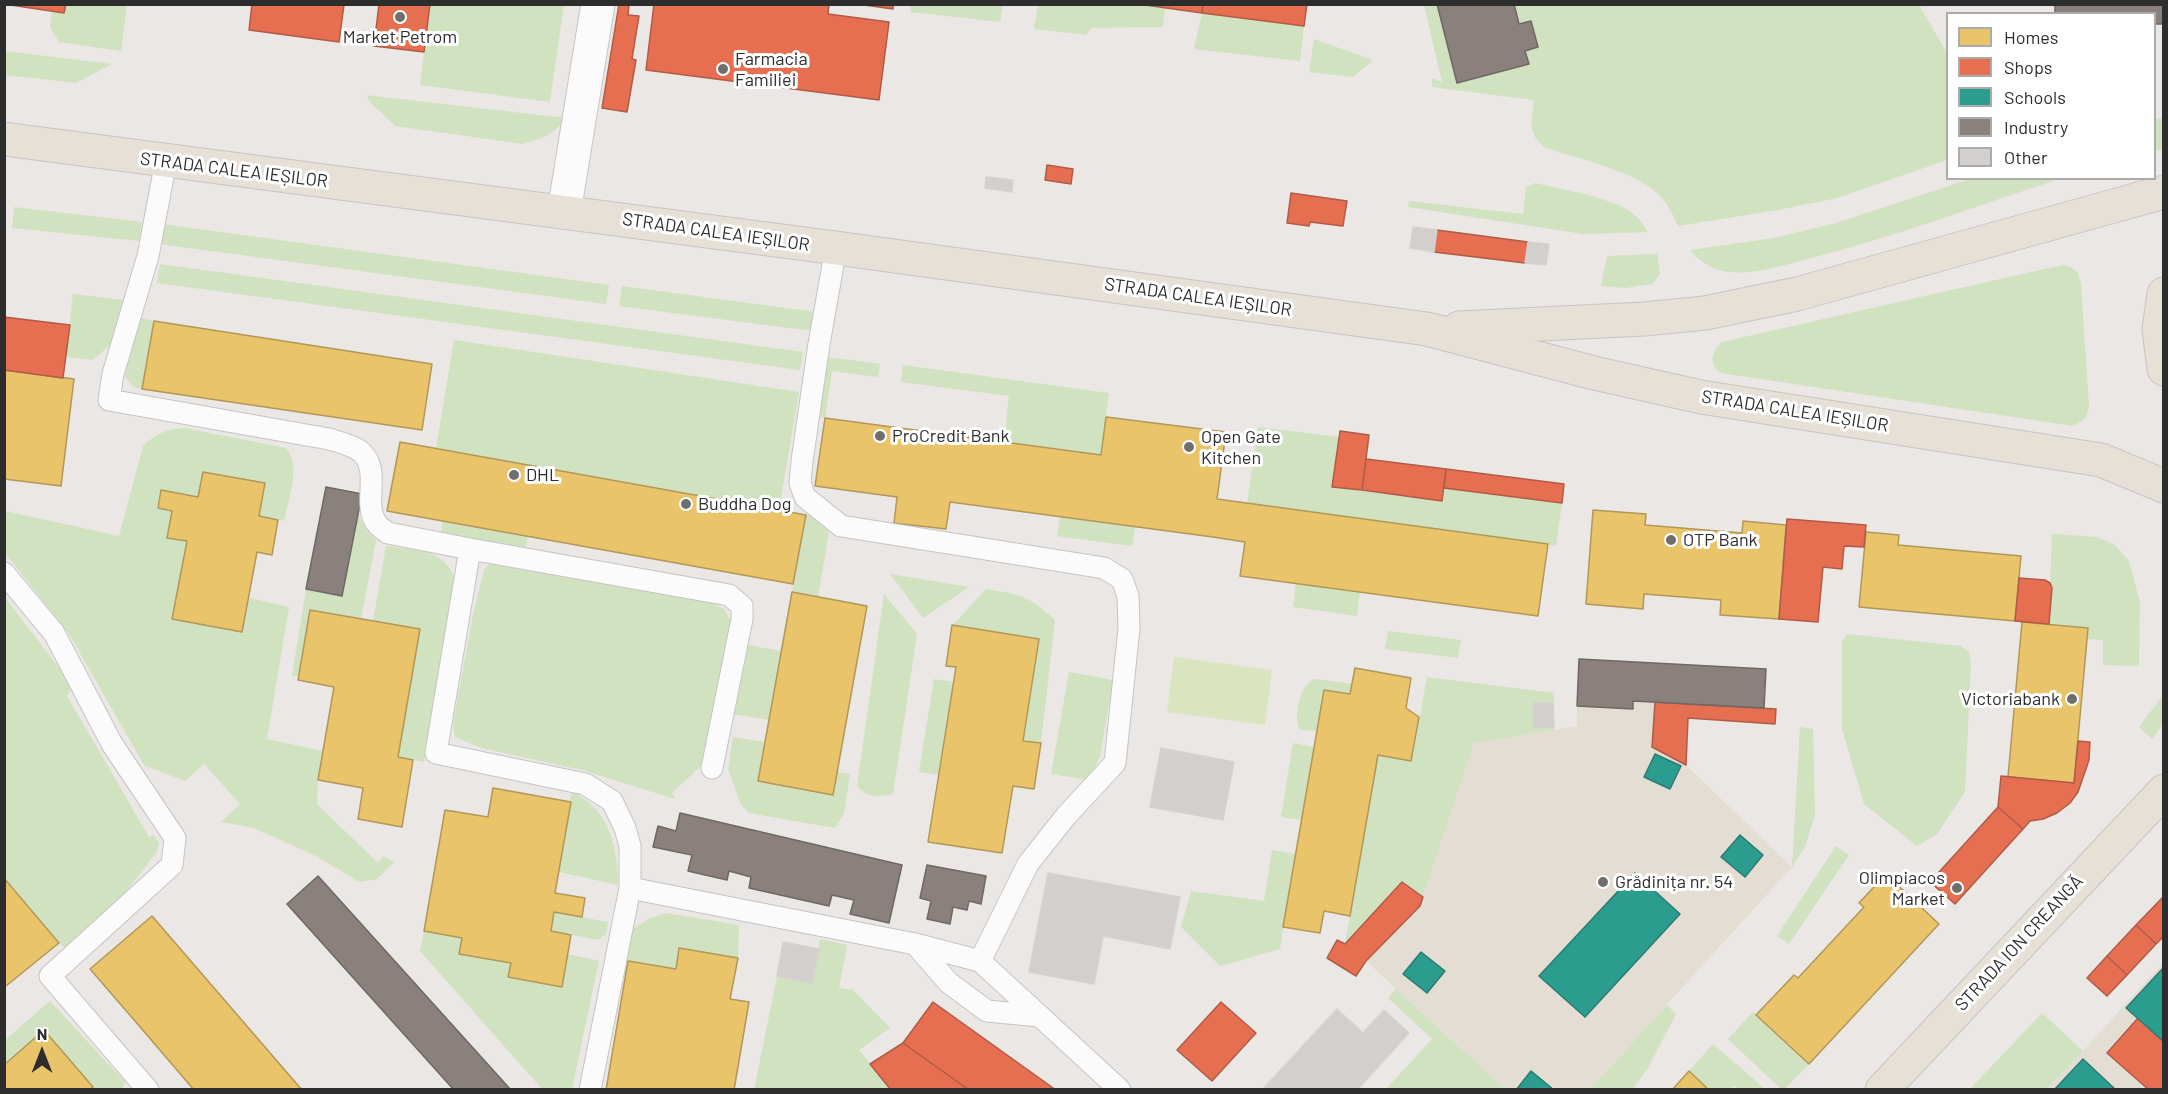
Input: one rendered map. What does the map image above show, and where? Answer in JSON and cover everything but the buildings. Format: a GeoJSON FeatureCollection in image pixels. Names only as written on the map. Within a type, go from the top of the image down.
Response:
{"type":"FeatureCollection","features":[{"type":"Feature","properties":{"kind":"main road","name":"STRADA CALEA IEȘILOR"},"geometry":{"type":"LineString","coordinates":[[4,140],[836,248],[1427,329],[1594,373],[1701,397],[2101,460],[2163,486]]}},
{"type":"Feature","properties":{"kind":"main road","name":"STRADA CALEA IEȘILOR"},"geometry":{"type":"LineString","coordinates":[[1427,329],[1644,319],[1705,313],[1797,294],[2163,192]]}},
{"type":"Feature","properties":{"kind":"main road"},"geometry":{"type":"LineString","coordinates":[[2163,294],[2159,330],[2163,369]]}},
{"type":"Feature","properties":{"kind":"main road","name":"STRADA ION CREANGĂ"},"geometry":{"type":"LineString","coordinates":[[1882,1089],[2161,790]]}},
{"type":"Feature","properties":{"kind":"street"},"geometry":{"type":"LineString","coordinates":[[564,212],[598,4]]}},
{"type":"Feature","properties":{"kind":"lane"},"geometry":{"type":"LineString","coordinates":[[166,161],[148,256],[113,374],[109,400],[329,439],[361,451],[372,475],[372,514],[377,525],[388,533],[729,595],[742,606],[742,619],[712,768]]}},
{"type":"Feature","properties":{"kind":"lane"},"geometry":{"type":"LineString","coordinates":[[836,248],[802,461],[800,483],[805,497],[840,526],[1104,568],[1122,579],[1128,596],[1129,628],[1115,763],[1066,816],[1028,864],[980,961]]}},
{"type":"Feature","properties":{"kind":"lane"},"geometry":{"type":"LineString","coordinates":[[470,549],[436,753],[585,784],[612,801],[625,828],[630,846],[630,888],[590,1089]]}},
{"type":"Feature","properties":{"kind":"lane"},"geometry":{"type":"LineString","coordinates":[[4,573],[54,633],[112,744],[175,838],[172,865],[50,976],[148,1089]]}},
{"type":"Feature","properties":{"kind":"lane"},"geometry":{"type":"LineString","coordinates":[[630,888],[915,944],[980,961],[1120,1089]]}},
{"type":"Feature","properties":{"kind":"lane"},"geometry":{"type":"LineString","coordinates":[[915,944],[949,983],[987,1011],[1040,1016]]}},
{"type":"Feature","properties":{"kind":"shaded area","name":"Grădinița nr. 54"},"geometry":{"type":"Polygon","coordinates":[[[1633,701],[1655,702],[1652,747],[1686,765],[1792,867],[1590,1089],[1505,1089],[1366,961],[1420,906],[1474,743],[1577,726],[1577,706],[1632,709],[1633,701]]]}},
{"type":"Feature","properties":{"kind":"shaded area"},"geometry":{"type":"Polygon","coordinates":[[[2163,963],[2163,1089],[2047,1090],[2083,1051],[2163,963]]]}},
{"type":"Feature","properties":{"kind":"green space"},"geometry":{"type":"Polygon","coordinates":[[[911,4],[1003,5],[1000,22],[910,12],[911,4]]]}},
{"type":"Feature","properties":{"kind":"green space"},"geometry":{"type":"Polygon","coordinates":[[[1138,4],[1165,8],[1163,27],[1091,28],[1086,35],[1034,29],[1038,5],[1138,4]]]}},
{"type":"Feature","properties":{"kind":"green space"},"geometry":{"type":"Polygon","coordinates":[[[66,5],[127,5],[121,51],[59,42],[50,27],[52,11],[64,13],[66,5]]]}},
{"type":"Feature","properties":{"kind":"green space"},"geometry":{"type":"Polygon","coordinates":[[[430,5],[564,5],[550,102],[420,85],[430,5]]]}},
{"type":"Feature","properties":{"kind":"green space"},"geometry":{"type":"Polygon","coordinates":[[[1424,5],[1919,5],[1946,51],[1946,160],[1837,198],[1678,226],[1662,198],[1640,181],[1608,167],[1546,148],[1540,143],[1535,138],[1532,127],[1534,100],[1432,87],[1432,78],[1442,82],[1424,5]]]}},
{"type":"Feature","properties":{"kind":"green space"},"geometry":{"type":"Polygon","coordinates":[[[1202,13],[1304,26],[1300,61],[1194,49],[1202,13]]]}},
{"type":"Feature","properties":{"kind":"green space"},"geometry":{"type":"Polygon","coordinates":[[[1314,39],[1373,60],[1353,77],[1309,72],[1314,39]]]}},
{"type":"Feature","properties":{"kind":"green space"},"geometry":{"type":"Polygon","coordinates":[[[5,51],[112,64],[76,83],[5,75],[5,51]]]}},
{"type":"Feature","properties":{"kind":"green space"},"geometry":{"type":"Polygon","coordinates":[[[366,95],[565,118],[557,129],[523,144],[395,126],[371,103],[366,95]]]}},
{"type":"Feature","properties":{"kind":"green space"},"geometry":{"type":"Polygon","coordinates":[[[2163,117],[2163,149],[2156,151],[2156,120],[2163,117]]]}},
{"type":"Feature","properties":{"kind":"green space"},"geometry":{"type":"Polygon","coordinates":[[[1967,180],[2056,180],[1879,239],[1763,270],[1729,272],[1718,270],[1702,262],[1690,250],[1774,238],[1836,223],[1967,180]]]}},
{"type":"Feature","properties":{"kind":"green space"},"geometry":{"type":"Polygon","coordinates":[[[1535,183],[1589,195],[1617,205],[1637,217],[1648,232],[1583,234],[1408,207],[1409,201],[1523,214],[1526,187],[1535,183]]]}},
{"type":"Feature","properties":{"kind":"green space"},"geometry":{"type":"Polygon","coordinates":[[[14,207],[142,222],[139,241],[12,228],[14,207]]]}},
{"type":"Feature","properties":{"kind":"green space"},"geometry":{"type":"Polygon","coordinates":[[[162,224],[609,285],[606,304],[159,244],[162,224]]]}},
{"type":"Feature","properties":{"kind":"green space"},"geometry":{"type":"Polygon","coordinates":[[[1657,254],[1660,274],[1652,284],[1626,288],[1601,286],[1607,256],[1657,254]]]}},
{"type":"Feature","properties":{"kind":"green space"},"geometry":{"type":"Polygon","coordinates":[[[160,264],[803,352],[800,370],[157,283],[160,264]]]}},
{"type":"Feature","properties":{"kind":"green space"},"geometry":{"type":"Polygon","coordinates":[[[2062,265],[2075,270],[2081,284],[2089,407],[2086,418],[2073,426],[1721,373],[1714,366],[1713,353],[1722,342],[2062,265]]]}},
{"type":"Feature","properties":{"kind":"green space"},"geometry":{"type":"Polygon","coordinates":[[[622,286],[815,312],[812,331],[619,306],[622,286]]]}},
{"type":"Feature","properties":{"kind":"green space"},"geometry":{"type":"Polygon","coordinates":[[[73,294],[124,300],[114,341],[93,360],[66,357],[73,294]]]}},
{"type":"Feature","properties":{"kind":"green space"},"geometry":{"type":"Polygon","coordinates":[[[136,317],[154,321],[142,389],[133,387],[125,376],[136,317]]]}},
{"type":"Feature","properties":{"kind":"green space"},"geometry":{"type":"Polygon","coordinates":[[[454,340],[799,392],[779,510],[436,448],[454,340]]]}},
{"type":"Feature","properties":{"kind":"green space"},"geometry":{"type":"Polygon","coordinates":[[[828,357],[880,364],[878,377],[832,371],[825,418],[820,417],[828,357]]]}},
{"type":"Feature","properties":{"kind":"green space"},"geometry":{"type":"Polygon","coordinates":[[[903,365],[1109,393],[1101,455],[1004,442],[1009,396],[901,382],[903,365]]]}},
{"type":"Feature","properties":{"kind":"green space"},"geometry":{"type":"Polygon","coordinates":[[[1258,427],[1339,437],[1333,487],[1442,501],[1444,488],[1562,503],[1556,546],[1247,504],[1258,427]]]}},
{"type":"Feature","properties":{"kind":"green space"},"geometry":{"type":"Polygon","coordinates":[[[184,428],[286,448],[291,456],[293,474],[284,521],[259,516],[265,483],[203,472],[198,497],[161,491],[158,508],[172,511],[167,538],[187,541],[172,619],[242,632],[249,598],[289,607],[267,739],[322,751],[317,804],[378,863],[383,856],[394,862],[377,879],[359,882],[318,857],[254,828],[221,822],[240,804],[204,764],[185,781],[144,765],[69,634],[5,553],[5,511],[119,536],[143,446],[162,433],[184,428]]]}},
{"type":"Feature","properties":{"kind":"green space"},"geometry":{"type":"Polygon","coordinates":[[[358,513],[367,532],[376,540],[361,619],[310,611],[298,676],[292,676],[306,589],[342,596],[358,513]]]}},
{"type":"Feature","properties":{"kind":"green space"},"geometry":{"type":"Polygon","coordinates":[[[806,515],[831,520],[818,597],[792,592],[806,515]]]}},
{"type":"Feature","properties":{"kind":"green space"},"geometry":{"type":"Polygon","coordinates":[[[1060,517],[1135,527],[1132,546],[1057,536],[1060,517]]]}},
{"type":"Feature","properties":{"kind":"green space"},"geometry":{"type":"Polygon","coordinates":[[[443,520],[528,536],[525,552],[440,537],[443,520]]]}},
{"type":"Feature","properties":{"kind":"green space"},"geometry":{"type":"Polygon","coordinates":[[[2052,534],[2097,537],[2115,545],[2129,561],[2140,603],[2139,666],[2103,665],[2103,640],[2087,639],[2088,628],[2049,624],[2052,534]]]}},
{"type":"Feature","properties":{"kind":"green space"},"geometry":{"type":"Polygon","coordinates":[[[386,546],[419,550],[437,557],[452,571],[457,583],[424,762],[398,757],[420,629],[373,621],[386,546]]]}},
{"type":"Feature","properties":{"kind":"green space"},"geometry":{"type":"Polygon","coordinates":[[[489,564],[707,601],[724,609],[732,624],[702,765],[672,793],[675,799],[582,770],[481,748],[455,737],[453,724],[473,615],[484,570],[489,564]]]}},
{"type":"Feature","properties":{"kind":"green space"},"geometry":{"type":"Polygon","coordinates":[[[890,574],[969,587],[923,618],[890,574]]]}},
{"type":"Feature","properties":{"kind":"green space"},"geometry":{"type":"Polygon","coordinates":[[[1296,583],[1360,592],[1357,616],[1293,607],[1296,583]]]}},
{"type":"Feature","properties":{"kind":"green space"},"geometry":{"type":"Polygon","coordinates":[[[986,589],[1024,597],[1055,620],[1041,743],[1023,741],[1039,639],[953,625],[986,589]]]}},
{"type":"Feature","properties":{"kind":"green space"},"geometry":{"type":"Polygon","coordinates":[[[884,594],[917,634],[893,794],[878,796],[869,795],[857,786],[884,594]]]}},
{"type":"Feature","properties":{"kind":"green space"},"geometry":{"type":"Polygon","coordinates":[[[4,596],[59,668],[71,688],[67,696],[149,837],[154,835],[159,844],[157,852],[124,894],[66,950],[5,878],[4,596]]]}},
{"type":"Feature","properties":{"kind":"green space"},"geometry":{"type":"Polygon","coordinates":[[[1388,631],[1461,640],[1458,658],[1385,649],[1388,631]]]}},
{"type":"Feature","properties":{"kind":"green space"},"geometry":{"type":"Polygon","coordinates":[[[1847,634],[1961,646],[1969,652],[1971,663],[1965,792],[1937,834],[1917,846],[1864,804],[1842,729],[1842,642],[1847,634]]]}},
{"type":"Feature","properties":{"kind":"green space"},"geometry":{"type":"Polygon","coordinates":[[[748,645],[781,651],[769,720],[733,714],[748,645]]]}},
{"type":"Feature","properties":{"kind":"green space"},"geometry":{"type":"Polygon","coordinates":[[[1174,657],[1272,670],[1265,725],[1167,712],[1174,657]]]}},
{"type":"Feature","properties":{"kind":"green space"},"geometry":{"type":"Polygon","coordinates":[[[1069,672],[1113,680],[1100,757],[1089,780],[1051,774],[1069,672]]]}},
{"type":"Feature","properties":{"kind":"green space"},"geometry":{"type":"Polygon","coordinates":[[[1427,677],[1554,693],[1554,730],[1474,743],[1423,897],[1402,882],[1345,944],[1378,755],[1412,761],[1427,677]]]}},
{"type":"Feature","properties":{"kind":"green space"},"geometry":{"type":"Polygon","coordinates":[[[934,679],[954,682],[939,775],[919,772],[934,679]]]}},
{"type":"Feature","properties":{"kind":"green space"},"geometry":{"type":"Polygon","coordinates":[[[1316,679],[1352,684],[1350,694],[1324,690],[1317,731],[1300,730],[1297,719],[1299,700],[1305,688],[1316,679]]]}},
{"type":"Feature","properties":{"kind":"green space"},"geometry":{"type":"Polygon","coordinates":[[[2163,695],[2163,724],[2152,739],[2139,727],[2163,695]]]}},
{"type":"Feature","properties":{"kind":"green space"},"geometry":{"type":"Polygon","coordinates":[[[1800,727],[1813,729],[1815,815],[1805,847],[1792,867],[1800,727]]]}},
{"type":"Feature","properties":{"kind":"green space"},"geometry":{"type":"Polygon","coordinates":[[[733,737],[765,742],[758,781],[833,795],[837,772],[850,774],[844,814],[835,828],[749,813],[741,805],[728,769],[733,737]]]}},
{"type":"Feature","properties":{"kind":"green space"},"geometry":{"type":"Polygon","coordinates":[[[1293,743],[1314,747],[1302,820],[1281,817],[1293,743]]]}},
{"type":"Feature","properties":{"kind":"green space"},"geometry":{"type":"Polygon","coordinates":[[[572,790],[598,813],[609,831],[617,863],[618,885],[559,872],[572,790]]]}},
{"type":"Feature","properties":{"kind":"green space"},"geometry":{"type":"Polygon","coordinates":[[[1836,846],[1849,855],[1789,944],[1777,936],[1836,846]]]}},
{"type":"Feature","properties":{"kind":"green space"},"geometry":{"type":"Polygon","coordinates":[[[1272,850],[1295,854],[1280,949],[1220,966],[1181,927],[1191,891],[1264,901],[1272,850]]]}},
{"type":"Feature","properties":{"kind":"green space"},"geometry":{"type":"Polygon","coordinates":[[[554,912],[608,922],[606,934],[598,940],[551,931],[554,912]]]}},
{"type":"Feature","properties":{"kind":"green space"},"geometry":{"type":"Polygon","coordinates":[[[666,913],[739,925],[738,958],[680,948],[676,969],[624,961],[629,931],[648,919],[666,913]]]}},
{"type":"Feature","properties":{"kind":"green space"},"geometry":{"type":"Polygon","coordinates":[[[424,931],[462,938],[459,954],[511,963],[508,977],[561,987],[567,954],[599,961],[572,1089],[542,1089],[420,951],[424,931]]]}},
{"type":"Feature","properties":{"kind":"green space"},"geometry":{"type":"Polygon","coordinates":[[[820,939],[847,945],[839,988],[853,990],[890,1028],[859,1050],[891,1089],[754,1090],[777,976],[812,983],[820,939]]]}},
{"type":"Feature","properties":{"kind":"green space"},"geometry":{"type":"Polygon","coordinates":[[[1396,989],[1505,1089],[1386,1089],[1432,1039],[1388,998],[1396,989]]]}},
{"type":"Feature","properties":{"kind":"green space"},"geometry":{"type":"Polygon","coordinates":[[[50,1001],[126,1083],[121,1089],[90,1089],[44,1031],[5,1065],[5,1040],[50,1001]]]}},
{"type":"Feature","properties":{"kind":"green space"},"geometry":{"type":"Polygon","coordinates":[[[1667,1005],[1676,1014],[1648,1068],[1633,1089],[1590,1089],[1667,1005]]]}},
{"type":"Feature","properties":{"kind":"green space"},"geometry":{"type":"Polygon","coordinates":[[[1753,1012],[1809,1064],[1785,1089],[1781,1089],[1728,1039],[1753,1012]]]}},
{"type":"Feature","properties":{"kind":"green space"},"geometry":{"type":"Polygon","coordinates":[[[2042,1013],[2083,1051],[2047,1089],[1970,1089],[2042,1013]]]}},
{"type":"Feature","properties":{"kind":"green space"},"geometry":{"type":"Polygon","coordinates":[[[1713,1044],[1765,1089],[1738,1089],[1734,1086],[1730,1089],[1709,1089],[1689,1071],[1713,1044]]]}},
{"type":"Feature","properties":{"kind":"place","name":"Market Petrom"},"geometry":{"type":"Point","coordinates":[400,17]}},
{"type":"Feature","properties":{"kind":"place","name":"Farmacia Familiei"},"geometry":{"type":"Point","coordinates":[723,69]}},
{"type":"Feature","properties":{"kind":"place","name":"ProCredit Bank"},"geometry":{"type":"Point","coordinates":[880,436]}},
{"type":"Feature","properties":{"kind":"place","name":"Open Gate Kitchen"},"geometry":{"type":"Point","coordinates":[1189,447]}},
{"type":"Feature","properties":{"kind":"place","name":"DHL"},"geometry":{"type":"Point","coordinates":[514,475]}},
{"type":"Feature","properties":{"kind":"place","name":"Buddha Dog"},"geometry":{"type":"Point","coordinates":[686,504]}},
{"type":"Feature","properties":{"kind":"place","name":"OTP Bank"},"geometry":{"type":"Point","coordinates":[1671,540]}},
{"type":"Feature","properties":{"kind":"place","name":"Victoriabank"},"geometry":{"type":"Point","coordinates":[2072,699]}},
{"type":"Feature","properties":{"kind":"place","name":"Grădinița nr. 54"},"geometry":{"type":"Point","coordinates":[1603,882]}},
{"type":"Feature","properties":{"kind":"place","name":"Olimpiacos Market"},"geometry":{"type":"Point","coordinates":[1957,888]}}]}
